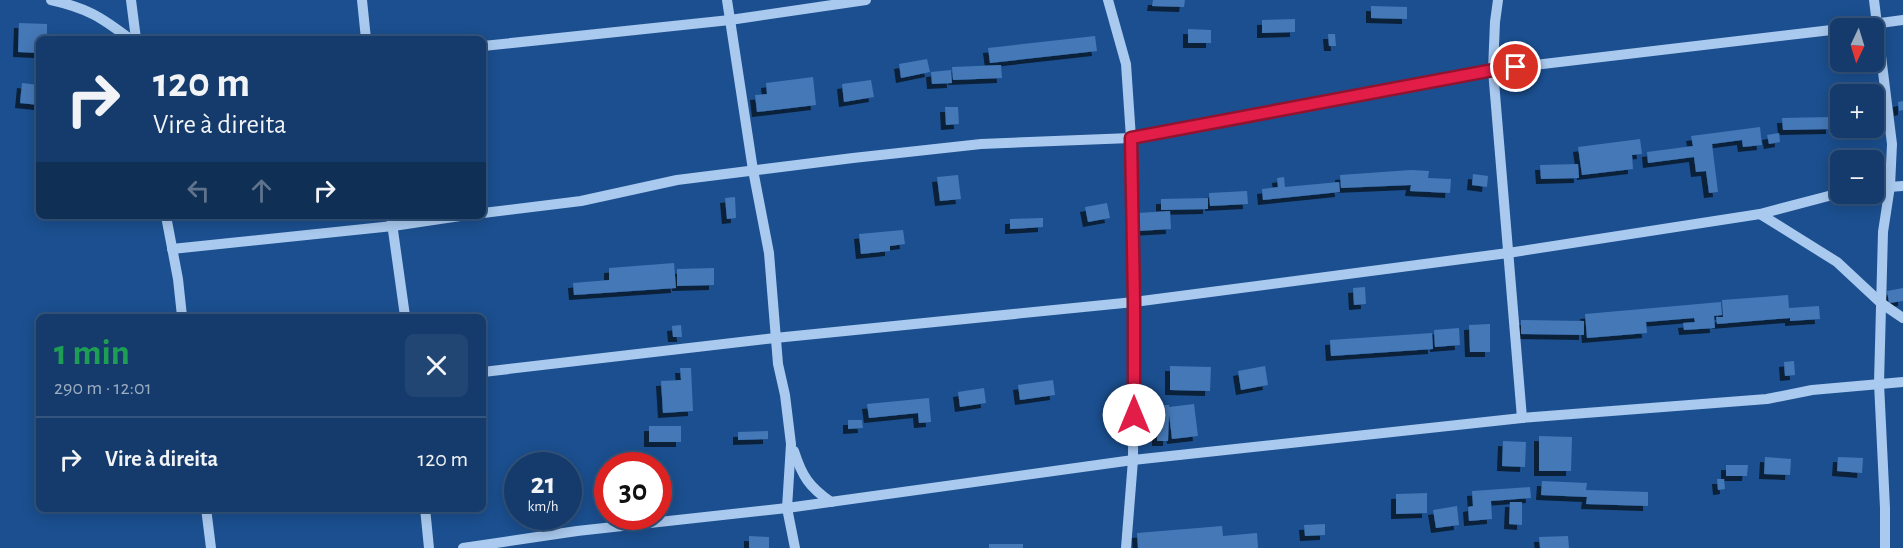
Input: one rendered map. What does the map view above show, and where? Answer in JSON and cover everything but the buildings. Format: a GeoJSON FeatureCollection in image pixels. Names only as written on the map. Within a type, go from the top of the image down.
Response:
{"type":"FeatureCollection","features":[{"type":"Feature","properties":{"kind":"street"},"geometry":{"type":"LineString","coordinates":[[51,0],[77,6],[100,16],[126,36]]}},
{"type":"Feature","properties":{"kind":"street"},"geometry":{"type":"LineString","coordinates":[[130,0],[136,36]]}},
{"type":"Feature","properties":{"kind":"street"},"geometry":{"type":"LineString","coordinates":[[362,0],[366,36]]}},
{"type":"Feature","properties":{"kind":"street"},"geometry":{"type":"LineString","coordinates":[[727,0],[753,170],[769,253],[775,338],[791,444],[787,508],[795,548]]}},
{"type":"Feature","properties":{"kind":"street"},"geometry":{"type":"LineString","coordinates":[[486,46],[730,20],[866,0]]}},
{"type":"Feature","properties":{"kind":"street"},"geometry":{"type":"LineString","coordinates":[[1108,0],[1126,64],[1131,138],[1134,302],[1133,460],[1126,548]]}},
{"type":"Feature","properties":{"kind":"street"},"geometry":{"type":"LineString","coordinates":[[1498,0],[1493,70],[1522,418]]}},
{"type":"Feature","properties":{"kind":"street"},"geometry":{"type":"LineString","coordinates":[[1874,0],[1877,18]]}},
{"type":"Feature","properties":{"kind":"street"},"geometry":{"type":"LineString","coordinates":[[1884,23],[1903,20]]}},
{"type":"Feature","properties":{"kind":"street"},"geometry":{"type":"LineString","coordinates":[[486,213],[581,201],[677,180],[753,170],[981,144],[1131,138],[1493,70],[1830,30]]}},
{"type":"Feature","properties":{"kind":"street"},"geometry":{"type":"LineString","coordinates":[[1884,72],[1892,144],[1890,186],[1882,232],[1879,383],[1885,548]]}},
{"type":"Feature","properties":{"kind":"street"},"geometry":{"type":"LineString","coordinates":[[1884,187],[1903,186]]}},
{"type":"Feature","properties":{"kind":"street"},"geometry":{"type":"LineString","coordinates":[[486,372],[775,338],[1134,302],[1508,253],[1760,214],[1830,196]]}},
{"type":"Feature","properties":{"kind":"street"},"geometry":{"type":"LineString","coordinates":[[1760,214],[1837,262],[1881,303],[1903,318]]}},
{"type":"Feature","properties":{"kind":"street"},"geometry":{"type":"LineString","coordinates":[[167,219],[182,314]]}},
{"type":"Feature","properties":{"kind":"street"},"geometry":{"type":"LineString","coordinates":[[172,249],[419,219]]}},
{"type":"Feature","properties":{"kind":"street"},"geometry":{"type":"LineString","coordinates":[[392,221],[405,314]]}},
{"type":"Feature","properties":{"kind":"street"},"geometry":{"type":"LineString","coordinates":[[463,548],[577,531],[787,508],[1133,460],[1522,418],[1767,399],[1812,390],[1903,382]]}},
{"type":"Feature","properties":{"kind":"street"},"geometry":{"type":"LineString","coordinates":[[791,444],[807,483],[831,502]]}},
{"type":"Feature","properties":{"kind":"street"},"geometry":{"type":"LineString","coordinates":[[206,512],[211,548]]}},
{"type":"Feature","properties":{"kind":"street"},"geometry":{"type":"LineString","coordinates":[[425,512],[429,548]]}},
{"type":"Feature","properties":{"kind":"route"},"geometry":{"type":"LineString","coordinates":[[1134,415],[1131,138],[1516,67]]}}]}
